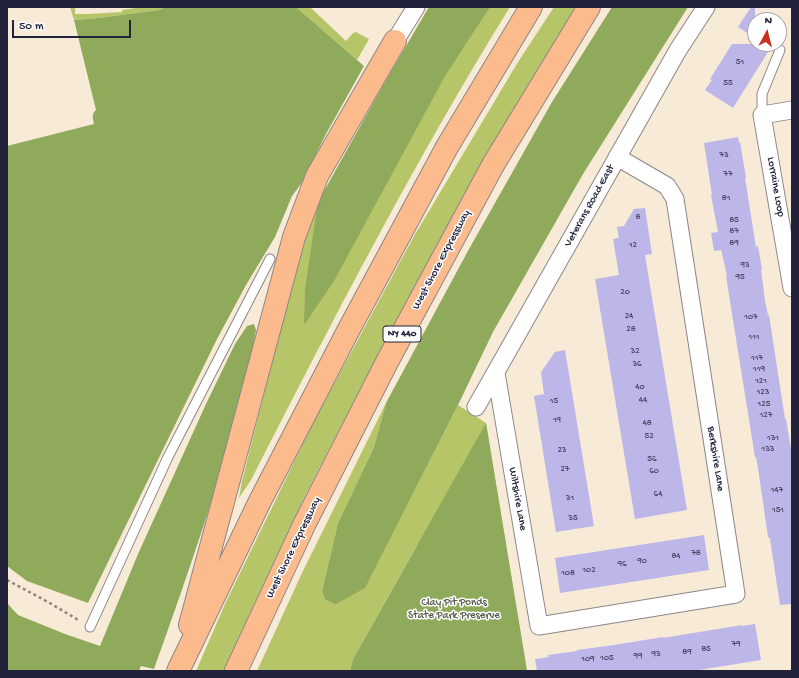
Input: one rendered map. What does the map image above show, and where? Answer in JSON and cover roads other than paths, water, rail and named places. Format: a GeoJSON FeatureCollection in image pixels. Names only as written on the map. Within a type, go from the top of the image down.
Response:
{"type":"FeatureCollection","features":[{"type":"Feature","properties":{"kind":"highway"},"geometry":{"type":"LineString","coordinates":[[178,671],[260,501],[348,331],[447,147],[531,7]]}},
{"type":"Feature","properties":{"kind":"highway","name":"West Shore Expressway"},"geometry":{"type":"LineString","coordinates":[[236,671],[304,522],[388,360],[493,165],[589,7]]}},
{"type":"Feature","properties":{"kind":"highway"},"geometry":{"type":"LineString","coordinates":[[178,671],[294,237],[317,176],[394,41]]}},
{"type":"Feature","properties":{"kind":"street"},"geometry":{"type":"LineString","coordinates":[[394,41],[416,7]]}},
{"type":"Feature","properties":{"kind":"street","name":"Veterans Road East"},"geometry":{"type":"LineString","coordinates":[[476,407],[678,50],[706,7]]}},
{"type":"Feature","properties":{"kind":"street"},"geometry":{"type":"LineString","coordinates":[[762,115],[792,110]]}},
{"type":"Feature","properties":{"kind":"street","name":"Lorraine Loop"},"geometry":{"type":"LineString","coordinates":[[762,115],[792,288]]}},
{"type":"Feature","properties":{"kind":"street","name":"Berkshire Lane"},"geometry":{"type":"LineString","coordinates":[[539,626],[736,594],[674,199],[667,186],[617,158]]}},
{"type":"Feature","properties":{"kind":"street","name":"Wiltshire Lane"},"geometry":{"type":"LineString","coordinates":[[496,373],[539,626]]}},
{"type":"Feature","properties":{"kind":"lane"},"geometry":{"type":"LineString","coordinates":[[762,115],[762,94],[779,52]]}},
{"type":"Feature","properties":{"kind":"lane"},"geometry":{"type":"LineString","coordinates":[[90,627],[168,457],[270,259]]}},
{"type":"Feature","properties":{"kind":"park label","name":"Clay Pit Ponds State Park Preserve"},"geometry":{"type":"Point","coordinates":[454,609]}}]}
